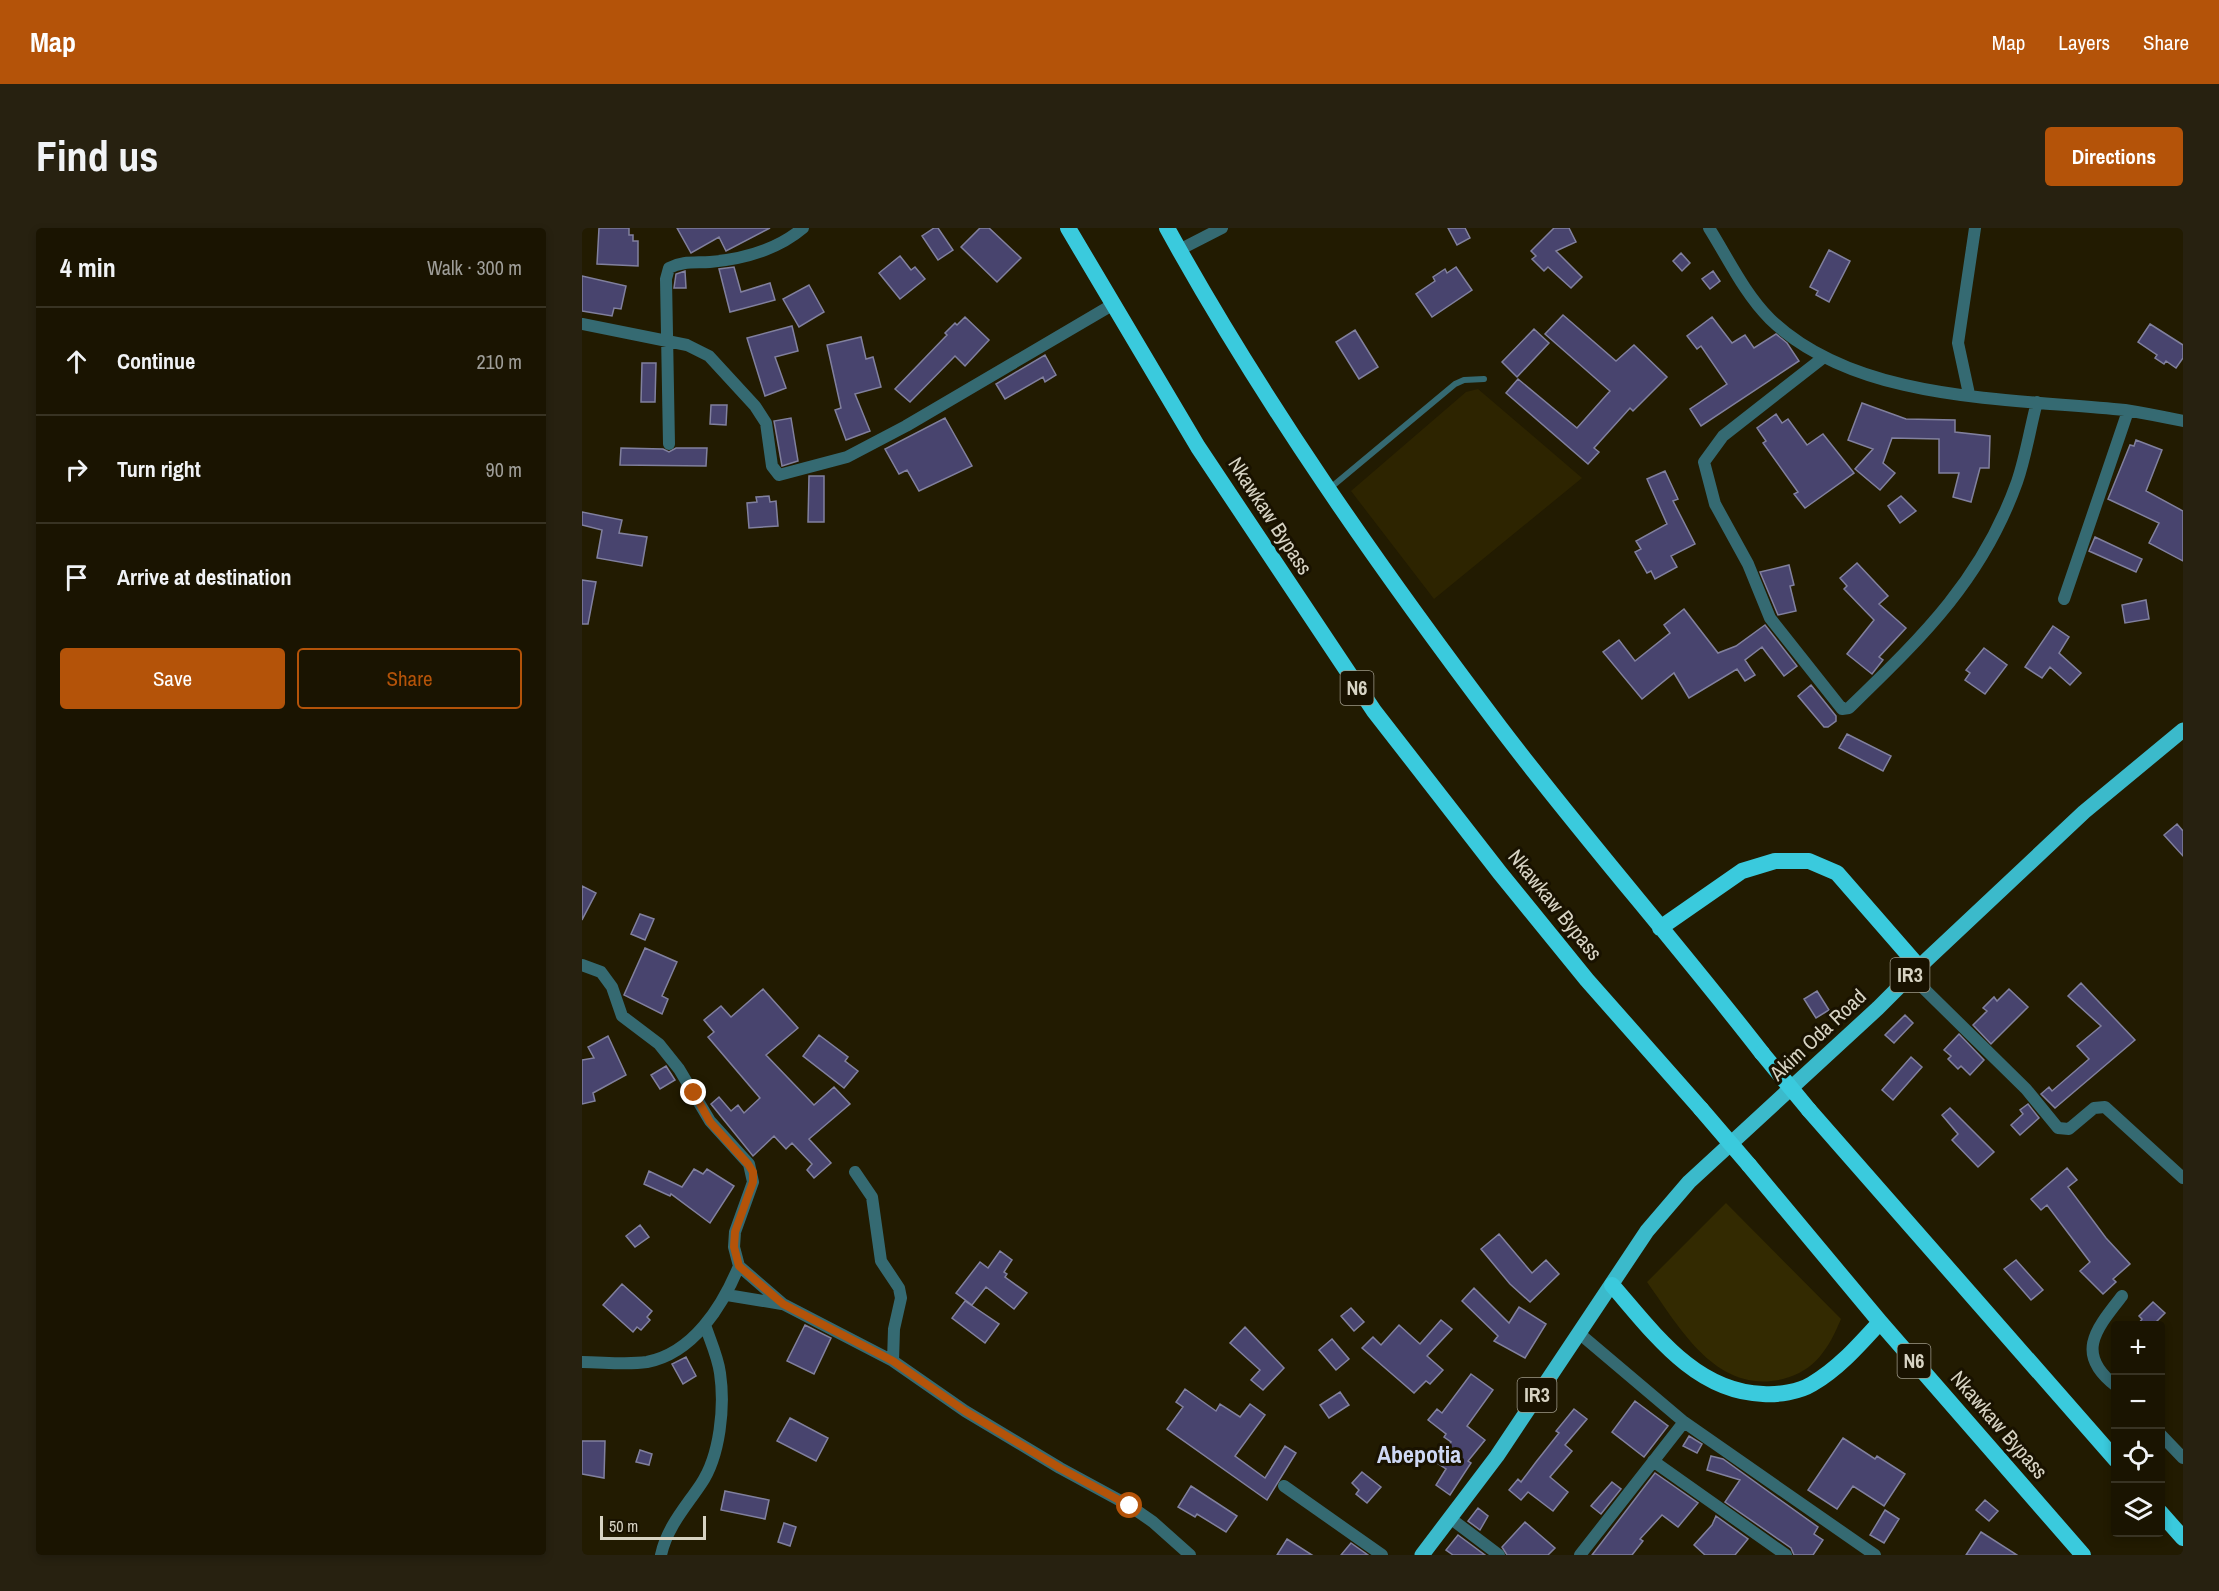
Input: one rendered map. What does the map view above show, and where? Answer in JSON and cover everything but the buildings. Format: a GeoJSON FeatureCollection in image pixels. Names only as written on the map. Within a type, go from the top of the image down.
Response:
{"type":"FeatureCollection","features":[{"type":"Feature","properties":{"kind":"highway","name":"Nkawkaw Bypass"},"geometry":{"type":"LineString","coordinates":[[1068,228],[1204,457],[1374,711],[1565,953],[2082,1555]]}},
{"type":"Feature","properties":{"kind":"highway"},"geometry":{"type":"LineString","coordinates":[[1167,228],[1227,332],[1329,490],[1498,726],[1809,1110],[2111,1455]]}},
{"type":"Feature","properties":{"kind":"highway"},"geometry":{"type":"LineString","coordinates":[[1660,928],[1742,871],[1776,861],[1809,861],[1837,873],[1914,971]]}},
{"type":"Feature","properties":{"kind":"highway"},"geometry":{"type":"LineString","coordinates":[[1612,1285],[1681,1361],[1717,1384],[1744,1394],[1777,1395],[1810,1386],[1841,1364],[1880,1322]]}},
{"type":"Feature","properties":{"kind":"highway"},"geometry":{"type":"LineString","coordinates":[[2165,1518],[2183,1538]]}},
{"type":"Feature","properties":{"kind":"main road","name":"Akim Oda Road"},"geometry":{"type":"LineString","coordinates":[[1612,1285],[1647,1231],[1689,1182],[1878,1008],[1914,971],[2084,812],[2183,730]]}},
{"type":"Feature","properties":{"kind":"main road","name":"IR3"},"geometry":{"type":"LineString","coordinates":[[1422,1555],[1497,1456],[1612,1285]]}},
{"type":"Feature","properties":{"kind":"street"},"geometry":{"type":"LineString","coordinates":[[669,444],[669,341],[666,279],[669,268],[680,262],[726,260],[756,254],[790,240],[803,228]]}},
{"type":"Feature","properties":{"kind":"street"},"geometry":{"type":"LineString","coordinates":[[1179,250],[1222,228]]}},
{"type":"Feature","properties":{"kind":"street"},"geometry":{"type":"LineString","coordinates":[[1709,228],[1746,289],[1769,317],[1790,336],[1824,357],[1870,376],[1932,391],[2128,411],[2183,421]]}},
{"type":"Feature","properties":{"kind":"street"},"geometry":{"type":"LineString","coordinates":[[1969,394],[1958,343],[1975,228]]}},
{"type":"Feature","properties":{"kind":"street"},"geometry":{"type":"LineString","coordinates":[[582,324],[687,345],[709,356],[755,406],[766,423],[771,466],[779,475],[847,457],[983,383],[1112,305]]}},
{"type":"Feature","properties":{"kind":"street"},"geometry":{"type":"LineString","coordinates":[[1824,357],[1723,436],[1704,462],[1715,504],[1748,564],[1770,618],[1842,709],[1850,708],[1900,659],[1971,576],[1991,542],[2017,481],[2037,402]]}},
{"type":"Feature","properties":{"kind":"street"},"geometry":{"type":"LineString","coordinates":[[2064,600],[2128,411]]}},
{"type":"Feature","properties":{"kind":"street"},"geometry":{"type":"LineString","coordinates":[[582,966],[601,972],[612,987],[622,1016],[659,1044],[679,1069],[710,1122],[753,1172],[753,1182],[735,1232],[734,1247],[739,1266],[783,1304],[893,1361],[1012,1440],[1130,1506],[1153,1522],[1190,1555]]}},
{"type":"Feature","properties":{"kind":"street"},"geometry":{"type":"LineString","coordinates":[[1914,971],[2026,1089],[2058,1128],[2069,1129],[2094,1108],[2105,1107],[2183,1178]]}},
{"type":"Feature","properties":{"kind":"street"},"geometry":{"type":"LineString","coordinates":[[855,1172],[872,1197],[881,1261],[899,1288],[901,1298],[894,1329],[893,1361]]}},
{"type":"Feature","properties":{"kind":"street"},"geometry":{"type":"LineString","coordinates":[[582,1362],[644,1362],[666,1357],[705,1325],[727,1295],[739,1266]]}},
{"type":"Feature","properties":{"kind":"street"},"geometry":{"type":"LineString","coordinates":[[727,1295],[783,1304]]}},
{"type":"Feature","properties":{"kind":"street"},"geometry":{"type":"LineString","coordinates":[[2111,1383],[2100,1375],[2094,1361],[2093,1347],[2100,1324],[2122,1296]]}},
{"type":"Feature","properties":{"kind":"street"},"geometry":{"type":"LineString","coordinates":[[661,1555],[665,1536],[703,1482],[714,1458],[720,1417],[720,1373],[705,1325]]}},
{"type":"Feature","properties":{"kind":"street"},"geometry":{"type":"LineString","coordinates":[[1580,1334],[1684,1422],[1875,1555]]}},
{"type":"Feature","properties":{"kind":"street"},"geometry":{"type":"LineString","coordinates":[[1580,1555],[1684,1422]]}},
{"type":"Feature","properties":{"kind":"street"},"geometry":{"type":"LineString","coordinates":[[2165,1439],[2181,1454]]}},
{"type":"Feature","properties":{"kind":"street"},"geometry":{"type":"LineString","coordinates":[[2165,1452],[2181,1454]]}},
{"type":"Feature","properties":{"kind":"street"},"geometry":{"type":"LineString","coordinates":[[1653,1461],[1786,1555]]}},
{"type":"Feature","properties":{"kind":"street"},"geometry":{"type":"LineString","coordinates":[[1284,1486],[1382,1555]]}},
{"type":"Feature","properties":{"kind":"street"},"geometry":{"type":"LineString","coordinates":[[1450,1518],[1500,1555]]}},
{"type":"Feature","properties":{"kind":"lane"},"geometry":{"type":"LineString","coordinates":[[1329,490],[1455,384],[1464,380],[1484,379]]}},
{"type":"Feature","properties":{"kind":"shaded area"},"geometry":{"type":"Polygon","coordinates":[[[1478,389],[1582,478],[1434,599],[1351,491],[1466,392],[1478,389]]]}},
{"type":"Feature","properties":{"kind":"shaded area"},"geometry":{"type":"Polygon","coordinates":[[[1726,1203],[1841,1319],[1820,1357],[1804,1370],[1783,1379],[1759,1381],[1738,1377],[1719,1367],[1702,1354],[1687,1337],[1647,1282],[1726,1203]]]}},
{"type":"Feature","properties":{"kind":"district","name":"Abepotia"},"geometry":{"type":"Point","coordinates":[1419,1455]}},
{"type":"Feature","properties":{"kind":"route"},"geometry":{"type":"LineString","coordinates":[[694,1093],[710,1122],[753,1172],[753,1182],[735,1232],[734,1247],[739,1266],[783,1304],[893,1361],[925,1381],[965,1411],[1060,1468],[1097,1486],[1130,1506]]}}]}
